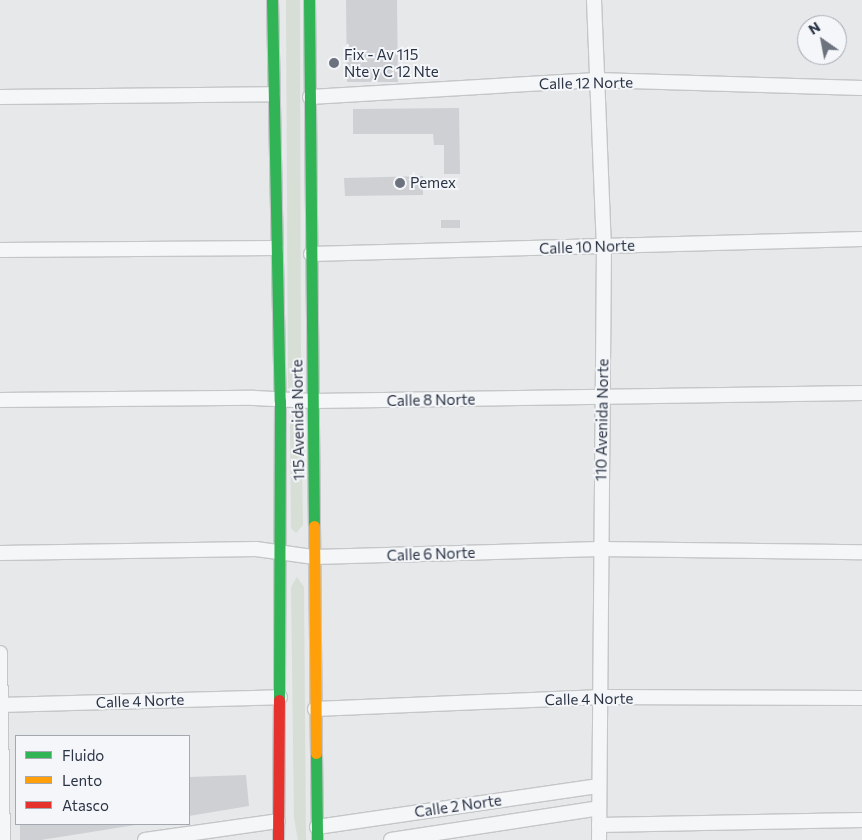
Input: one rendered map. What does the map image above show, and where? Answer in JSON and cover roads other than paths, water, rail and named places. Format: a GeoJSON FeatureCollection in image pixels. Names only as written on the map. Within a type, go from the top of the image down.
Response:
{"type":"FeatureCollection","features":[{"type":"Feature","properties":{"kind":"main road","name":"115 Avenida Norte"},"geometry":{"type":"LineString","coordinates":[[272,0],[280,401],[278,840]]}},
{"type":"Feature","properties":{"kind":"main road","name":"115 Avenida Norte"},"geometry":{"type":"LineString","coordinates":[[309,0],[317,833]]}},
{"type":"Feature","properties":{"kind":"main road","name":"115 Avenida Norte"},"geometry":{"type":"LineString","coordinates":[[278,815],[291,836]]}},
{"type":"Feature","properties":{"kind":"street","name":"110 Avenida Norte"},"geometry":{"type":"LineString","coordinates":[[594,0],[604,246],[600,549],[602,697],[599,840]]}},
{"type":"Feature","properties":{"kind":"street","name":"Calle 12 Norte"},"geometry":{"type":"LineString","coordinates":[[310,97],[596,80],[862,88]]}},
{"type":"Feature","properties":{"kind":"street"},"geometry":{"type":"LineString","coordinates":[[0,97],[273,94]]}},
{"type":"Feature","properties":{"kind":"street","name":"Calle 10 Norte"},"geometry":{"type":"LineString","coordinates":[[311,254],[862,239]]}},
{"type":"Feature","properties":{"kind":"street"},"geometry":{"type":"LineString","coordinates":[[0,250],[276,248]]}},
{"type":"Feature","properties":{"kind":"street","name":"Calle 8 Norte"},"geometry":{"type":"LineString","coordinates":[[0,400],[254,398],[280,401],[313,401],[862,393]]}},
{"type":"Feature","properties":{"kind":"street","name":"Calle 6 Norte"},"geometry":{"type":"LineString","coordinates":[[0,553],[256,549],[314,557],[600,549],[862,552]]}},
{"type":"Feature","properties":{"kind":"street"},"geometry":{"type":"LineString","coordinates":[[0,653],[2,840]]}},
{"type":"Feature","properties":{"kind":"street","name":"Calle 4 Norte"},"geometry":{"type":"LineString","coordinates":[[1,705],[280,697]]}},
{"type":"Feature","properties":{"kind":"street","name":"Calle 4 Norte"},"geometry":{"type":"LineString","coordinates":[[315,709],[602,697],[862,698]]}},
{"type":"Feature","properties":{"kind":"street","name":"Calle 2 Norte"},"geometry":{"type":"LineString","coordinates":[[317,833],[599,786]]}},
{"type":"Feature","properties":{"kind":"street","name":"Calle 2 Norte"},"geometry":{"type":"LineString","coordinates":[[391,840],[599,808]]}},
{"type":"Feature","properties":{"kind":"street"},"geometry":{"type":"LineString","coordinates":[[145,840],[278,815]]}},
{"type":"Feature","properties":{"kind":"street"},"geometry":{"type":"LineString","coordinates":[[599,825],[862,820]]}},
{"type":"Feature","properties":{"kind":"place","name":"Fix - Av 115 Nte y C 12 Nte"},"geometry":{"type":"Point","coordinates":[334,63]}},
{"type":"Feature","properties":{"kind":"place","name":"Pemex"},"geometry":{"type":"Point","coordinates":[400,183]}}]}
